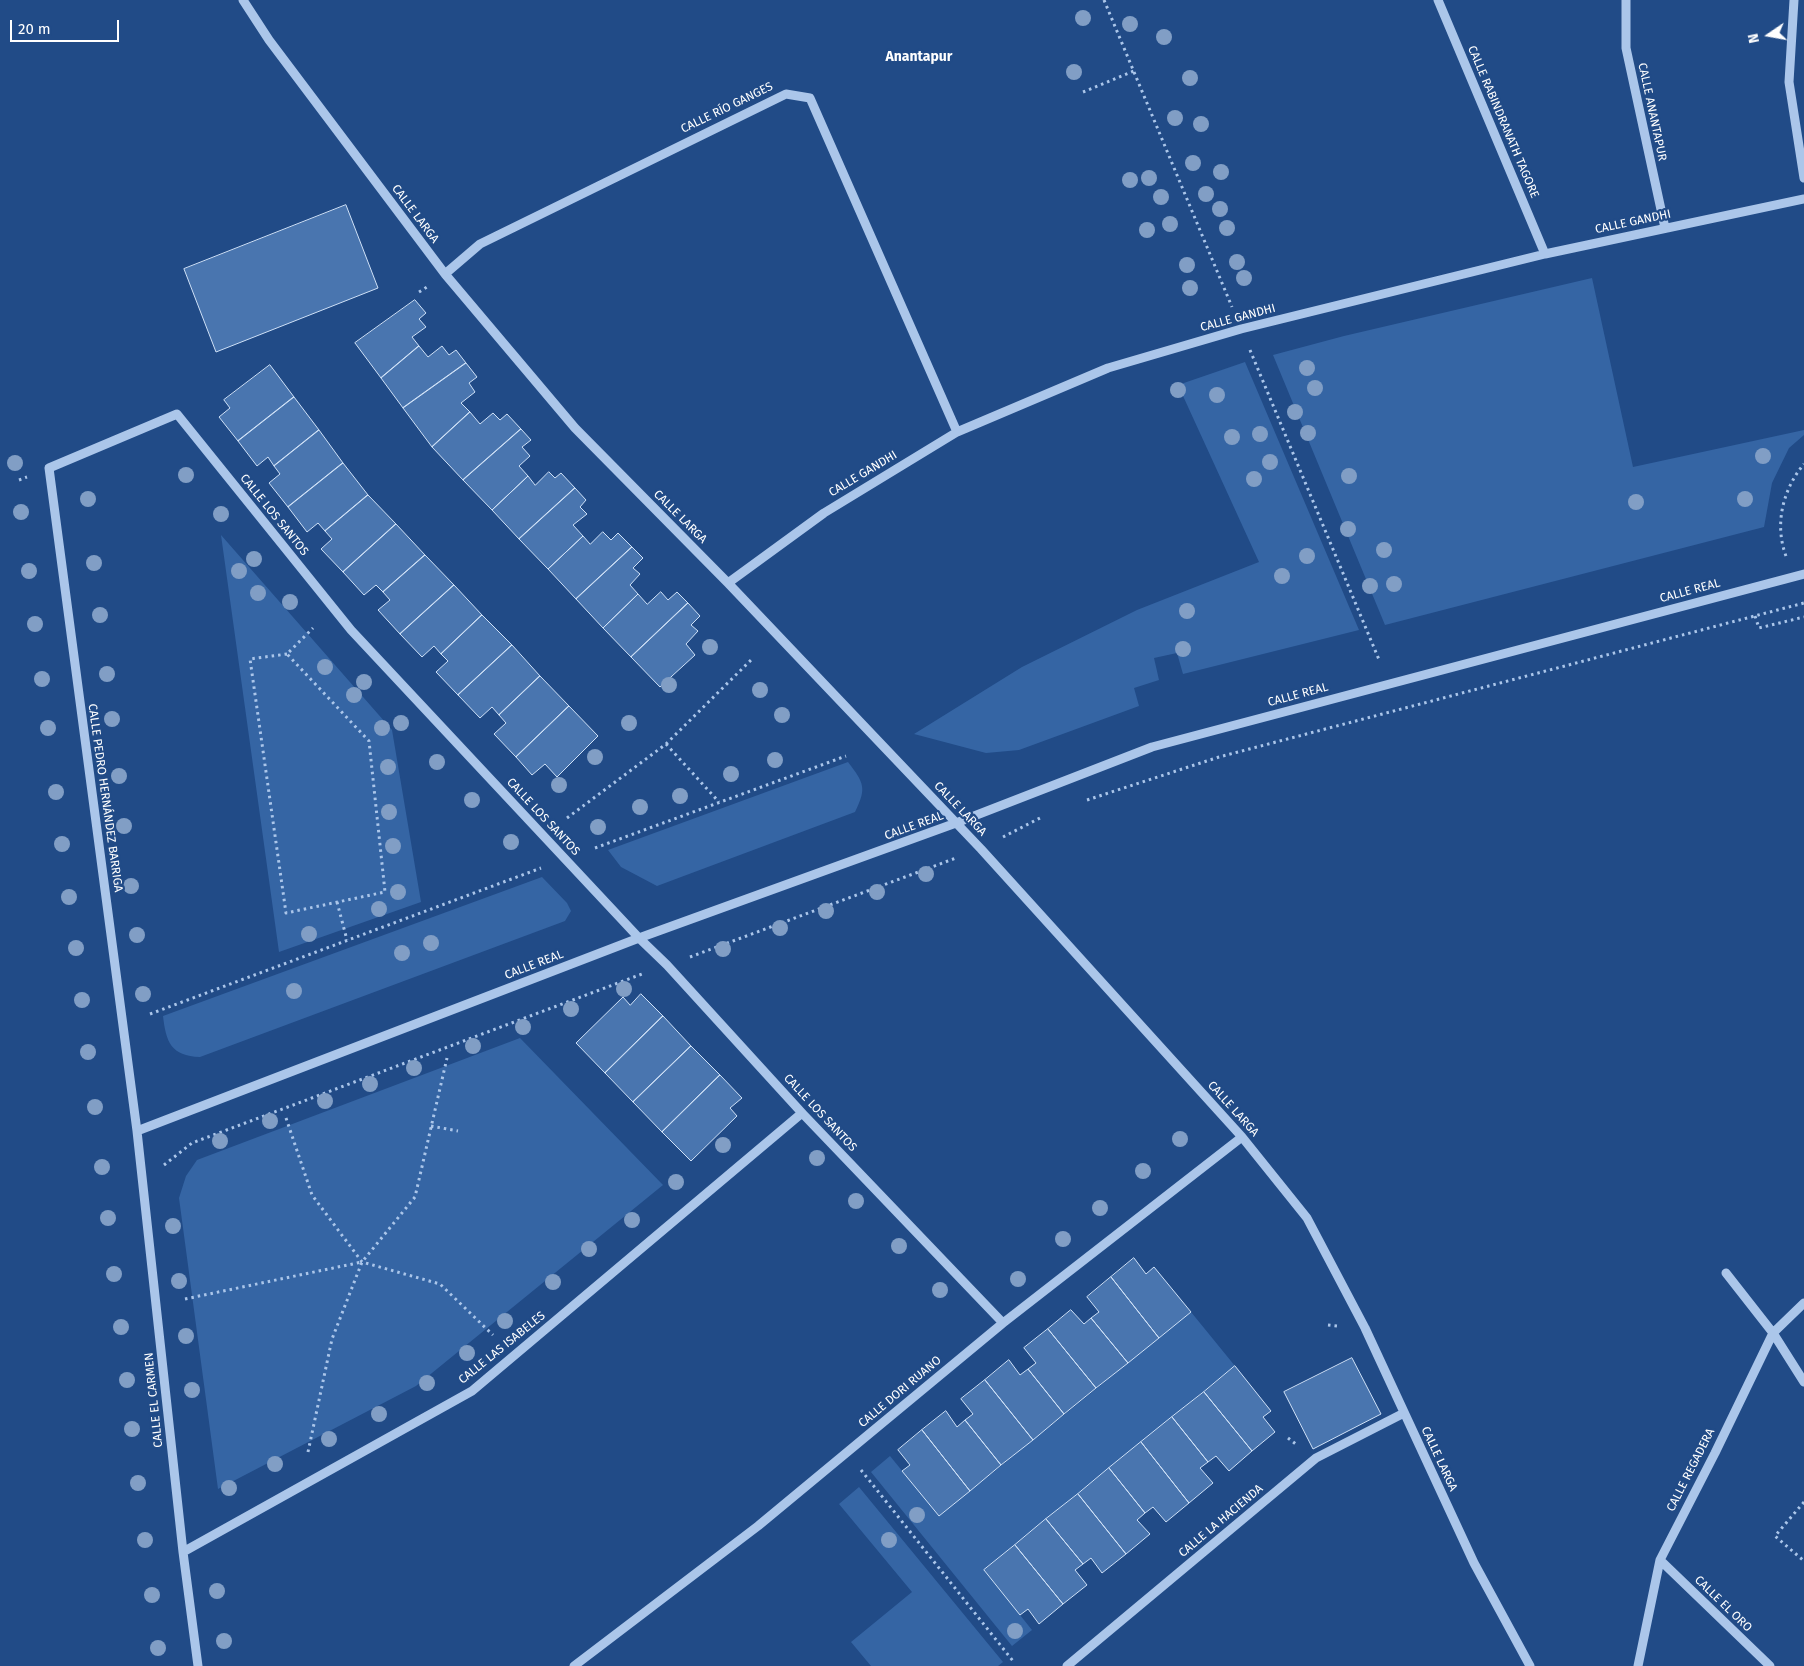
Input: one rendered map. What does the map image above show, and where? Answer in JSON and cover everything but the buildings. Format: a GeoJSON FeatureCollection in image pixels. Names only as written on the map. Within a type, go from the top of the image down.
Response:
{"type":"FeatureCollection","features":[{"type":"Feature","properties":{"kind":"street","name":"CALLE LARGA"},"geometry":{"type":"LineString","coordinates":[[243,0],[269,40],[444,274],[575,428],[728,583],[981,849],[1242,1137],[1307,1218],[1365,1328],[1474,1563],[1530,1666]]}},
{"type":"Feature","properties":{"kind":"street","name":"CALLE RABINDRANATH TAGORE"},"geometry":{"type":"LineString","coordinates":[[1438,0],[1545,254]]}},
{"type":"Feature","properties":{"kind":"street","name":"CALLE ANANTAPUR"},"geometry":{"type":"LineString","coordinates":[[1626,0],[1626,48],[1665,228]]}},
{"type":"Feature","properties":{"kind":"street"},"geometry":{"type":"LineString","coordinates":[[1794,0],[1789,82],[1804,178]]}},
{"type":"Feature","properties":{"kind":"street","name":"CALLE RÍO GANGES"},"geometry":{"type":"LineString","coordinates":[[444,274],[480,244],[786,94],[810,98],[957,432]]}},
{"type":"Feature","properties":{"kind":"street","name":"CALLE GANDHI"},"geometry":{"type":"LineString","coordinates":[[728,583],[824,513],[957,432],[1108,368],[1241,329],[1545,254],[1804,199]]}},
{"type":"Feature","properties":{"kind":"street","name":"CALLE LOS SANTOS"},"geometry":{"type":"LineString","coordinates":[[49,468],[177,414],[351,630],[639,938],[667,965],[802,1113],[1003,1323]]}},
{"type":"Feature","properties":{"kind":"street","name":"CALLE PEDRO HERNÁNDEZ BARRIGA"},"geometry":{"type":"LineString","coordinates":[[49,468],[137,1131]]}},
{"type":"Feature","properties":{"kind":"street","name":"CALLE REAL"},"geometry":{"type":"LineString","coordinates":[[137,1131],[639,938],[956,823],[1152,747],[1804,574]]}},
{"type":"Feature","properties":{"kind":"street","name":"CALLE LAS ISABELES"},"geometry":{"type":"LineString","coordinates":[[183,1552],[472,1391],[802,1113]]}},
{"type":"Feature","properties":{"kind":"street","name":"CALLE EL CARMEN"},"geometry":{"type":"LineString","coordinates":[[137,1131],[183,1552],[198,1666]]}},
{"type":"Feature","properties":{"kind":"street","name":"CALLE DORI RUANO"},"geometry":{"type":"LineString","coordinates":[[574,1666],[758,1526],[1003,1323],[1242,1137]]}},
{"type":"Feature","properties":{"kind":"street"},"geometry":{"type":"LineString","coordinates":[[1726,1273],[1773,1333],[1804,1382]]}},
{"type":"Feature","properties":{"kind":"street","name":"CALLE REGADERA"},"geometry":{"type":"LineString","coordinates":[[1638,1666],[1660,1560],[1715,1453],[1773,1333],[1804,1303]]}},
{"type":"Feature","properties":{"kind":"street","name":"CALLE LA HACIENDA"},"geometry":{"type":"LineString","coordinates":[[1067,1666],[1316,1458],[1404,1413]]}},
{"type":"Feature","properties":{"kind":"street","name":"CALLE EL ORO"},"geometry":{"type":"LineString","coordinates":[[1660,1560],[1770,1666]]}},
{"type":"Feature","properties":{"kind":"path"},"geometry":{"type":"LineString","coordinates":[[1084,92],[1134,71]]}},
{"type":"Feature","properties":{"kind":"path"},"geometry":{"type":"LineString","coordinates":[[1793,576],[1783,547],[1781,518],[1786,494],[1795,475],[1804,464]]}},
{"type":"Feature","properties":{"kind":"path"},"geometry":{"type":"LineString","coordinates":[[1083,801],[1219,757],[1804,602]]}},
{"type":"Feature","properties":{"kind":"path"},"geometry":{"type":"LineString","coordinates":[[1755,615],[1759,628],[1804,617]]}},
{"type":"Feature","properties":{"kind":"path"},"geometry":{"type":"LineString","coordinates":[[287,654],[369,741],[386,892],[286,913],[250,659],[287,654],[313,628]]}},
{"type":"Feature","properties":{"kind":"path"},"geometry":{"type":"LineString","coordinates":[[567,818],[666,744],[753,658]]}},
{"type":"Feature","properties":{"kind":"path"},"geometry":{"type":"LineString","coordinates":[[666,744],[719,802]]}},
{"type":"Feature","properties":{"kind":"path"},"geometry":{"type":"LineString","coordinates":[[595,848],[846,756]]}},
{"type":"Feature","properties":{"kind":"path"},"geometry":{"type":"LineString","coordinates":[[163,1166],[192,1143],[981,849],[1048,814]]}},
{"type":"Feature","properties":{"kind":"path"},"geometry":{"type":"LineString","coordinates":[[150,1014],[542,868]]}},
{"type":"Feature","properties":{"kind":"path"},"geometry":{"type":"LineString","coordinates":[[337,902],[348,940]]}},
{"type":"Feature","properties":{"kind":"path"},"geometry":{"type":"LineString","coordinates":[[308,1452],[332,1339],[362,1262],[414,1197],[447,1058]]}},
{"type":"Feature","properties":{"kind":"path"},"geometry":{"type":"LineString","coordinates":[[286,1118],[312,1195],[362,1262]]}},
{"type":"Feature","properties":{"kind":"path"},"geometry":{"type":"LineString","coordinates":[[431,1126],[458,1130]]}},
{"type":"Feature","properties":{"kind":"path"},"geometry":{"type":"LineString","coordinates":[[185,1299],[362,1262],[440,1284],[493,1336]]}},
{"type":"Feature","properties":{"kind":"path"},"geometry":{"type":"LineString","coordinates":[[864,1474],[1014,1661]]}},
{"type":"Feature","properties":{"kind":"path"},"geometry":{"type":"LineString","coordinates":[[1804,1502],[1775,1536],[1804,1561]]}},
{"type":"Feature","properties":{"kind":"shaded area"},"geometry":{"type":"Polygon","coordinates":[[[1592,278],[1633,467],[1804,430],[1804,435],[1789,448],[1772,483],[1764,527],[1385,625],[1273,355],[1344,336],[1592,278]]]}},
{"type":"Feature","properties":{"kind":"shaded area"},"geometry":{"type":"Polygon","coordinates":[[[1245,362],[1359,630],[1183,674],[1177,653],[1154,658],[1159,680],[1134,688],[1139,706],[1019,750],[986,753],[914,734],[1022,667],[1137,610],[1259,562],[1178,385],[1245,362]]]}},
{"type":"Feature","properties":{"kind":"shaded area"},"geometry":{"type":"Polygon","coordinates":[[[221,535],[392,730],[421,902],[279,952],[221,535]]]}},
{"type":"Feature","properties":{"kind":"shaded area"},"geometry":{"type":"Polygon","coordinates":[[[848,762],[858,775],[862,786],[861,797],[855,812],[657,886],[621,867],[608,850],[848,762]]]}},
{"type":"Feature","properties":{"kind":"shaded area"},"geometry":{"type":"Polygon","coordinates":[[[542,877],[567,903],[571,911],[565,921],[200,1057],[182,1054],[168,1040],[163,1016],[542,877]]]}},
{"type":"Feature","properties":{"kind":"shaded area"},"geometry":{"type":"Polygon","coordinates":[[[520,1038],[663,1185],[416,1386],[218,1489],[179,1198],[186,1176],[197,1160],[520,1038]]]}},
{"type":"Feature","properties":{"kind":"shaded area"},"geometry":{"type":"Polygon","coordinates":[[[1191,1312],[1235,1366],[984,1570],[1032,1630],[1012,1646],[871,1472],[890,1456],[939,1516],[1191,1312]]]}},
{"type":"Feature","properties":{"kind":"shaded area"},"geometry":{"type":"Polygon","coordinates":[[[859,1487],[1003,1662],[998,1666],[871,1666],[851,1642],[912,1592],[839,1504],[859,1487]]]}},
{"type":"Feature","properties":{"kind":"district","name":"Anantapur"},"geometry":{"type":"Point","coordinates":[919,57]}}]}
